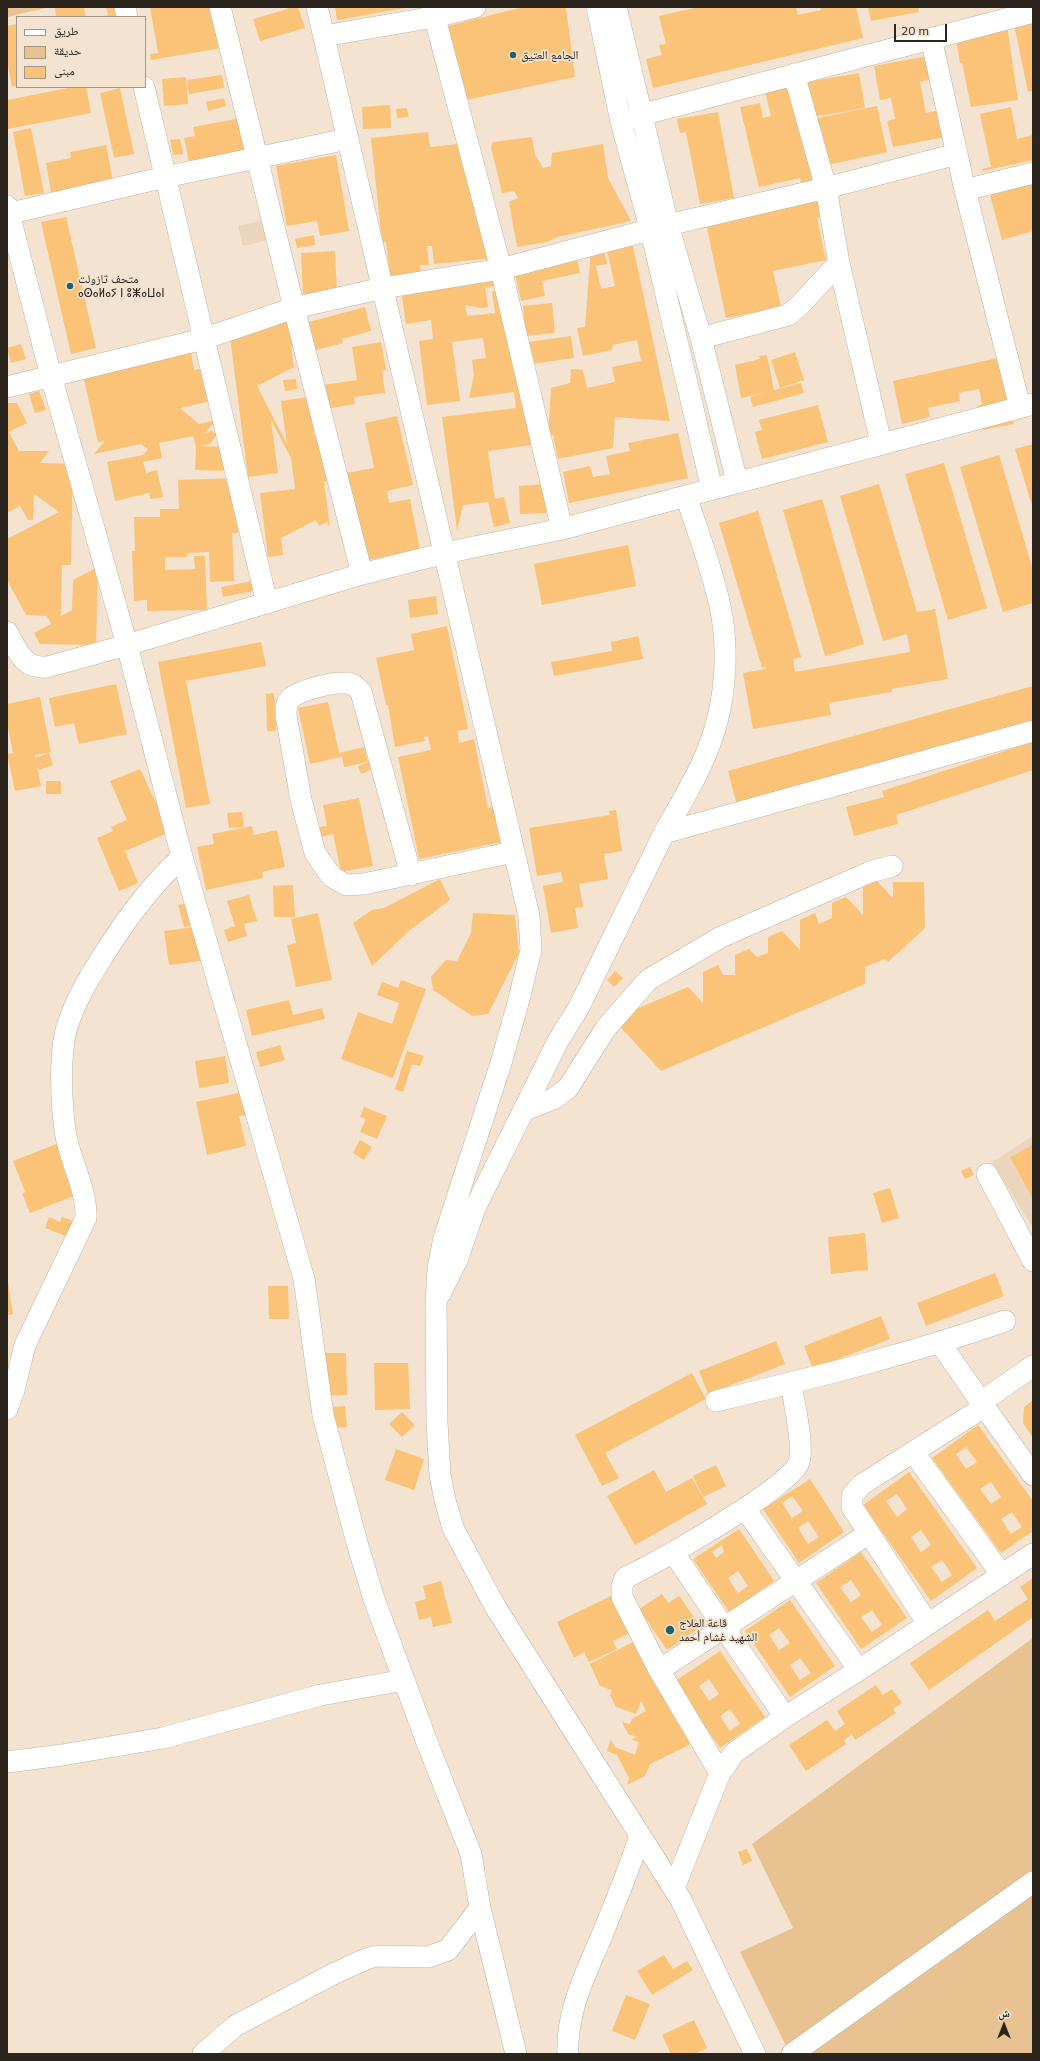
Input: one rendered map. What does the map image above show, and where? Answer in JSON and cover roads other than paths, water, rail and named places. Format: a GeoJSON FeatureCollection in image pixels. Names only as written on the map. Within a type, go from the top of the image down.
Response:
{"type":"FeatureCollection","features":[{"type":"Feature","properties":{"kind":"street"},"geometry":{"type":"LineString","coordinates":[[220,7],[294,308],[362,574]]}},
{"type":"Feature","properties":{"kind":"street"},"geometry":{"type":"LineString","coordinates":[[317,7],[529,916],[531,950],[501,1063],[444,1238],[438,1269],[436,1303],[437,1422],[440,1475],[453,1528],[496,1608],[681,1900],[755,2054]]}},
{"type":"Feature","properties":{"kind":"street"},"geometry":{"type":"LineString","coordinates":[[324,36],[433,12],[475,7]]}},
{"type":"Feature","properties":{"kind":"street"},"geometry":{"type":"LineString","coordinates":[[597,7],[621,122],[701,338],[737,482]]}},
{"type":"Feature","properties":{"kind":"street"},"geometry":{"type":"LineString","coordinates":[[616,7],[641,114],[659,228],[712,489]]}},
{"type":"Feature","properties":{"kind":"street"},"geometry":{"type":"LineString","coordinates":[[621,122],[641,114],[1029,11]]}},
{"type":"Feature","properties":{"kind":"street"},"geometry":{"type":"LineString","coordinates":[[433,12],[502,269],[562,529]]}},
{"type":"Feature","properties":{"kind":"street"},"geometry":{"type":"LineString","coordinates":[[7,632],[25,662],[39,667],[127,645],[362,574],[444,553],[562,529],[881,443],[1026,406],[965,190],[931,38]]}},
{"type":"Feature","properties":{"kind":"street"},"geometry":{"type":"LineString","coordinates":[[794,74],[826,188],[839,263],[881,443]]}},
{"type":"Feature","properties":{"kind":"street"},"geometry":{"type":"LineString","coordinates":[[144,88],[267,603]]}},
{"type":"Feature","properties":{"kind":"street"},"geometry":{"type":"LineString","coordinates":[[347,139],[8,211],[51,376],[127,645],[182,857],[304,1279],[323,1415],[357,1543],[374,1599],[438,1772],[458,1818],[471,1854],[480,1908],[516,2054]]}},
{"type":"Feature","properties":{"kind":"street"},"geometry":{"type":"LineString","coordinates":[[7,387],[203,339],[294,308],[383,288],[502,269],[659,228],[826,188],[957,154]]}},
{"type":"Feature","properties":{"kind":"street"},"geometry":{"type":"LineString","coordinates":[[965,190],[1033,173]]}},
{"type":"Feature","properties":{"kind":"street"},"geometry":{"type":"LineString","coordinates":[[701,338],[788,315],[798,307],[839,263]]}},
{"type":"Feature","properties":{"kind":"street"},"geometry":{"type":"LineString","coordinates":[[436,1303],[457,1260],[475,1208],[525,1110],[558,1040],[579,1007],[664,833],[712,739],[719,715],[725,655],[720,607],[686,496]]}},
{"type":"Feature","properties":{"kind":"street"},"geometry":{"type":"LineString","coordinates":[[411,875],[361,692],[353,684],[338,682],[318,687],[291,698],[286,705],[286,715],[302,800],[315,853],[331,876],[346,884],[364,884],[411,875],[513,852]]}},
{"type":"Feature","properties":{"kind":"street"},"geometry":{"type":"LineString","coordinates":[[664,833],[1033,731]]}},
{"type":"Feature","properties":{"kind":"street"},"geometry":{"type":"LineString","coordinates":[[7,1409],[14,1390],[25,1345],[86,1218],[85,1199],[66,1135],[61,1080],[67,1028],[83,989],[127,917],[160,877],[182,857]]}},
{"type":"Feature","properties":{"kind":"street"},"geometry":{"type":"LineString","coordinates":[[525,1110],[553,1099],[568,1088],[606,1028],[648,980],[721,937],[870,872],[892,866]]}},
{"type":"Feature","properties":{"kind":"street"},"geometry":{"type":"LineString","coordinates":[[987,1174],[1033,1260]]}},
{"type":"Feature","properties":{"kind":"street"},"geometry":{"type":"LineString","coordinates":[[716,1401],[791,1384],[940,1343],[1005,1321]]}},
{"type":"Feature","properties":{"kind":"street"},"geometry":{"type":"LineString","coordinates":[[940,1343],[982,1405],[1033,1475]]}},
{"type":"Feature","properties":{"kind":"street"},"geometry":{"type":"LineString","coordinates":[[928,1624],[868,1534],[852,1507],[851,1502],[855,1491],[982,1405],[1033,1366]]}},
{"type":"Feature","properties":{"kind":"street"},"geometry":{"type":"LineString","coordinates":[[720,1773],[659,1670],[622,1597],[621,1592],[623,1582],[626,1578],[745,1509],[788,1476],[799,1463],[800,1450],[791,1384]]}},
{"type":"Feature","properties":{"kind":"street"},"geometry":{"type":"LineString","coordinates":[[914,1452],[1002,1575]]}},
{"type":"Feature","properties":{"kind":"street"},"geometry":{"type":"LineString","coordinates":[[745,1509],[860,1670]]}},
{"type":"Feature","properties":{"kind":"street"},"geometry":{"type":"LineString","coordinates":[[659,1670],[725,1629],[868,1534]]}},
{"type":"Feature","properties":{"kind":"street"},"geometry":{"type":"LineString","coordinates":[[673,1552],[785,1717]]}},
{"type":"Feature","properties":{"kind":"street"},"geometry":{"type":"LineString","coordinates":[[674,1888],[720,1773],[734,1753],[785,1717],[860,1670],[1033,1554]]}},
{"type":"Feature","properties":{"kind":"street"},"geometry":{"type":"LineString","coordinates":[[7,1762],[62,1755],[163,1738],[321,1695],[404,1680]]}},
{"type":"Feature","properties":{"kind":"street"},"geometry":{"type":"LineString","coordinates":[[568,2054],[568,2033],[572,2011],[640,1835]]}},
{"type":"Feature","properties":{"kind":"street"},"geometry":{"type":"LineString","coordinates":[[792,2054],[1033,1882]]}},
{"type":"Feature","properties":{"kind":"street"},"geometry":{"type":"LineString","coordinates":[[203,2054],[221,2036],[235,2026],[333,1974],[366,1959],[376,1956],[428,1957],[448,1950],[480,1908]]}},
{"type":"Feature","properties":{"kind":"place","name":"الجامع العتيق"},"geometry":{"type":"Point","coordinates":[513,55]}},
{"type":"Feature","properties":{"kind":"place","name":"متحف تازولت ⴰⵙⴰⵍⴰⵢ ⵏ ⵓⵥⴰⵡⴰⵏ"},"geometry":{"type":"Point","coordinates":[70,286]}},
{"type":"Feature","properties":{"kind":"place","name":"قاعة العلاج الشهيد غشام أحمد"},"geometry":{"type":"Point","coordinates":[670,1630]}}]}
